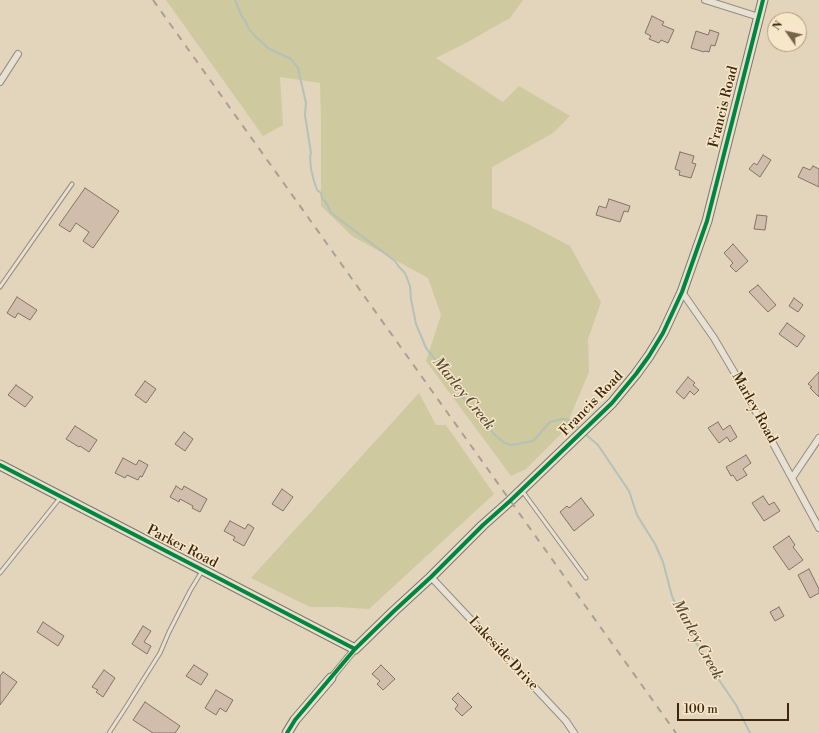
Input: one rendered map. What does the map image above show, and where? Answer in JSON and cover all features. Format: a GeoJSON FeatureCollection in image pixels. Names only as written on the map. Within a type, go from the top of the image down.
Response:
{"type":"FeatureCollection","features":[{"type":"Feature","properties":{"kind":"street"},"geometry":{"type":"LineString","coordinates":[[705,0],[759,17]]}},
{"type":"Feature","properties":{"kind":"street","name":"Francis Road"},"geometry":{"type":"LineString","coordinates":[[287,733],[295,720],[355,649],[619,396],[648,356],[662,333],[682,292],[707,221],[763,0]]}},
{"type":"Feature","properties":{"kind":"street"},"geometry":{"type":"LineString","coordinates":[[0,82],[18,54]]}},
{"type":"Feature","properties":{"kind":"street","name":"Marley Road"},"geometry":{"type":"LineString","coordinates":[[682,292],[714,338],[738,377],[819,528]]}},
{"type":"Feature","properties":{"kind":"street"},"geometry":{"type":"LineString","coordinates":[[792,478],[819,438]]}},
{"type":"Feature","properties":{"kind":"street","name":"Parker Road"},"geometry":{"type":"LineString","coordinates":[[0,465],[355,649]]}},
{"type":"Feature","properties":{"kind":"street","name":"Lakeside Drive"},"geometry":{"type":"LineString","coordinates":[[431,577],[566,721],[574,733]]}},
{"type":"Feature","properties":{"kind":"lane"},"geometry":{"type":"LineString","coordinates":[[0,287],[72,184]]}},
{"type":"Feature","properties":{"kind":"lane"},"geometry":{"type":"LineString","coordinates":[[522,490],[586,578]]}},
{"type":"Feature","properties":{"kind":"lane"},"geometry":{"type":"LineString","coordinates":[[0,573],[62,497]]}},
{"type":"Feature","properties":{"kind":"lane"},"geometry":{"type":"LineString","coordinates":[[109,733],[160,652],[202,570]]}},
{"type":"Feature","properties":{"kind":"shaded area"},"geometry":{"type":"Polygon","coordinates":[[[166,0],[523,0],[510,18],[436,58],[503,102],[519,86],[570,116],[553,133],[492,167],[492,208],[528,224],[570,246],[601,302],[588,339],[589,372],[564,431],[526,469],[511,476],[426,361],[441,315],[428,278],[352,236],[321,206],[320,83],[280,77],[283,125],[263,136],[166,0]]]}},
{"type":"Feature","properties":{"kind":"shaded area"},"geometry":{"type":"Polygon","coordinates":[[[419,393],[436,425],[446,425],[494,494],[369,609],[310,607],[251,578],[419,393]]]}},
{"type":"Feature","properties":{"kind":"building"},"geometry":{"type":"Polygon","coordinates":[[[652,16],[664,22],[662,25],[674,30],[668,43],[661,40],[659,43],[649,39],[651,36],[645,33],[652,16]]]}},
{"type":"Feature","properties":{"kind":"building"},"geometry":{"type":"Polygon","coordinates":[[[710,30],[719,33],[715,46],[711,45],[709,52],[691,48],[696,31],[708,35],[710,30]]]}},
{"type":"Feature","properties":{"kind":"building"},"geometry":{"type":"Polygon","coordinates":[[[680,152],[694,156],[692,163],[696,164],[691,178],[679,175],[680,171],[675,169],[680,152]]]}},
{"type":"Feature","properties":{"kind":"building"},"geometry":{"type":"Polygon","coordinates":[[[763,155],[771,160],[760,177],[749,169],[754,163],[757,165],[763,155]]]}},
{"type":"Feature","properties":{"kind":"building"},"geometry":{"type":"Polygon","coordinates":[[[813,166],[819,169],[819,187],[798,177],[803,167],[810,170],[813,166]]]}},
{"type":"Feature","properties":{"kind":"building"},"geometry":{"type":"Polygon","coordinates":[[[85,188],[119,211],[93,248],[83,241],[89,232],[76,223],[70,232],[59,225],[85,188]]]}},
{"type":"Feature","properties":{"kind":"building"},"geometry":{"type":"Polygon","coordinates":[[[609,199],[630,206],[628,212],[624,211],[620,222],[596,215],[599,206],[606,208],[609,199]]]}},
{"type":"Feature","properties":{"kind":"building"},"geometry":{"type":"Polygon","coordinates":[[[757,215],[767,216],[765,230],[754,229],[757,215]]]}},
{"type":"Feature","properties":{"kind":"building"},"geometry":{"type":"Polygon","coordinates":[[[733,244],[748,261],[736,272],[730,266],[733,263],[724,253],[733,244]]]}},
{"type":"Feature","properties":{"kind":"building"},"geometry":{"type":"Polygon","coordinates":[[[758,285],[776,305],[768,312],[749,292],[758,285]]]}},
{"type":"Feature","properties":{"kind":"building"},"geometry":{"type":"Polygon","coordinates":[[[17,297],[37,310],[30,320],[18,313],[15,318],[7,313],[17,297]]]}},
{"type":"Feature","properties":{"kind":"building"},"geometry":{"type":"Polygon","coordinates":[[[794,298],[803,305],[798,312],[789,306],[794,298]]]}},
{"type":"Feature","properties":{"kind":"building"},"geometry":{"type":"Polygon","coordinates":[[[787,323],[805,336],[797,347],[779,334],[787,323]]]}},
{"type":"Feature","properties":{"kind":"building"},"geometry":{"type":"Polygon","coordinates":[[[819,372],[819,397],[808,384],[819,372]]]}},
{"type":"Feature","properties":{"kind":"building"},"geometry":{"type":"Polygon","coordinates":[[[688,377],[695,383],[693,385],[699,390],[694,395],[690,391],[684,399],[676,392],[688,377]]]}},
{"type":"Feature","properties":{"kind":"building"},"geometry":{"type":"Polygon","coordinates":[[[145,381],[156,389],[146,403],[135,395],[145,381]]]}},
{"type":"Feature","properties":{"kind":"building"},"geometry":{"type":"Polygon","coordinates":[[[16,385],[33,397],[25,407],[8,395],[16,385]]]}},
{"type":"Feature","properties":{"kind":"building"},"geometry":{"type":"Polygon","coordinates":[[[718,422],[723,430],[730,425],[737,437],[730,442],[727,437],[719,443],[708,428],[718,422]]]}},
{"type":"Feature","properties":{"kind":"building"},"geometry":{"type":"Polygon","coordinates":[[[75,426],[97,440],[89,452],[66,439],[75,426]]]}},
{"type":"Feature","properties":{"kind":"building"},"geometry":{"type":"Polygon","coordinates":[[[184,432],[193,439],[185,451],[175,444],[184,432]]]}},
{"type":"Feature","properties":{"kind":"building"},"geometry":{"type":"Polygon","coordinates":[[[746,455],[751,463],[743,469],[747,475],[737,481],[733,475],[731,476],[726,467],[746,455]]]}},
{"type":"Feature","properties":{"kind":"building"},"geometry":{"type":"Polygon","coordinates":[[[123,458],[136,465],[139,460],[148,465],[142,477],[140,476],[138,480],[127,475],[125,478],[115,473],[123,458]]]}},
{"type":"Feature","properties":{"kind":"building"},"geometry":{"type":"Polygon","coordinates":[[[176,486],[182,490],[184,486],[207,499],[200,512],[192,508],[193,506],[180,499],[179,502],[170,497],[176,486]]]}},
{"type":"Feature","properties":{"kind":"building"},"geometry":{"type":"Polygon","coordinates":[[[282,489],[293,497],[283,511],[272,504],[282,489]]]}},
{"type":"Feature","properties":{"kind":"building"},"geometry":{"type":"Polygon","coordinates":[[[763,496],[769,505],[774,502],[780,511],[764,521],[752,503],[763,496]]]}},
{"type":"Feature","properties":{"kind":"building"},"geometry":{"type":"Polygon","coordinates":[[[581,498],[594,515],[574,531],[560,512],[567,506],[569,508],[581,498]]]}},
{"type":"Feature","properties":{"kind":"building"},"geometry":{"type":"Polygon","coordinates":[[[230,521],[245,529],[248,524],[254,528],[244,546],[233,540],[235,537],[224,531],[230,521]]]}},
{"type":"Feature","properties":{"kind":"building"},"geometry":{"type":"Polygon","coordinates":[[[789,536],[795,545],[793,547],[803,560],[789,570],[773,547],[789,536]]]}},
{"type":"Feature","properties":{"kind":"building"},"geometry":{"type":"Polygon","coordinates":[[[809,569],[819,589],[819,593],[810,598],[798,575],[809,569]]]}},
{"type":"Feature","properties":{"kind":"building"},"geometry":{"type":"Polygon","coordinates":[[[779,607],[784,616],[775,621],[770,612],[779,607]]]}},
{"type":"Feature","properties":{"kind":"building"},"geometry":{"type":"Polygon","coordinates":[[[43,622],[64,636],[58,646],[37,632],[43,622]]]}},
{"type":"Feature","properties":{"kind":"building"},"geometry":{"type":"Polygon","coordinates":[[[143,626],[151,631],[144,642],[151,646],[147,654],[132,644],[143,626]]]}},
{"type":"Feature","properties":{"kind":"building"},"geometry":{"type":"Polygon","coordinates":[[[194,665],[208,674],[201,685],[186,676],[194,665]]]}},
{"type":"Feature","properties":{"kind":"building"},"geometry":{"type":"Polygon","coordinates":[[[381,665],[395,679],[383,690],[377,684],[380,681],[372,674],[381,665]]]}},
{"type":"Feature","properties":{"kind":"building"},"geometry":{"type":"Polygon","coordinates":[[[104,670],[115,678],[103,697],[96,692],[98,690],[92,687],[104,670]]]}},
{"type":"Feature","properties":{"kind":"building"},"geometry":{"type":"Polygon","coordinates":[[[3,672],[17,682],[0,705],[0,676],[3,672]]]}},
{"type":"Feature","properties":{"kind":"building"},"geometry":{"type":"Polygon","coordinates":[[[216,690],[233,700],[226,712],[220,708],[216,715],[205,708],[216,690]]]}},
{"type":"Feature","properties":{"kind":"building"},"geometry":{"type":"Polygon","coordinates":[[[458,693],[472,707],[462,716],[455,709],[458,705],[452,699],[458,693]]]}},
{"type":"Feature","properties":{"kind":"building"},"geometry":{"type":"Polygon","coordinates":[[[145,702],[180,726],[175,733],[153,733],[133,720],[145,702]]]}},
{"type":"Feature","properties":{"kind":"waterway","name":"Marley Creek"},"geometry":{"type":"LineString","coordinates":[[235,0],[242,17],[254,35],[268,48],[291,59],[298,68],[306,103],[305,115],[311,153],[311,169],[317,190],[321,193],[322,198],[327,204],[331,213],[395,261],[405,273],[410,286],[416,324],[426,348],[451,379],[453,385],[471,408],[493,433],[503,442],[510,445],[533,441],[550,422],[562,419],[569,420],[581,430]]}},
{"type":"Feature","properties":{"kind":"waterway","name":"Marley Creek"},"geometry":{"type":"LineString","coordinates":[[584,433],[598,445],[629,491],[637,515],[655,544],[663,562],[672,596],[679,613],[698,646],[711,663],[715,674],[736,705],[750,733]]}},
{"type":"Feature","properties":{"kind":"railway"},"geometry":{"type":"LineString","coordinates":[[153,0],[676,733]]}},
{"type":"Feature","properties":{"kind":"cycle path"},"geometry":{"type":"LineString","coordinates":[[287,733],[295,720],[355,649],[612,403],[649,356],[663,333],[682,292],[707,221],[763,0]]}},
{"type":"Feature","properties":{"kind":"cycle path"},"geometry":{"type":"LineString","coordinates":[[0,465],[355,649]]}}]}
